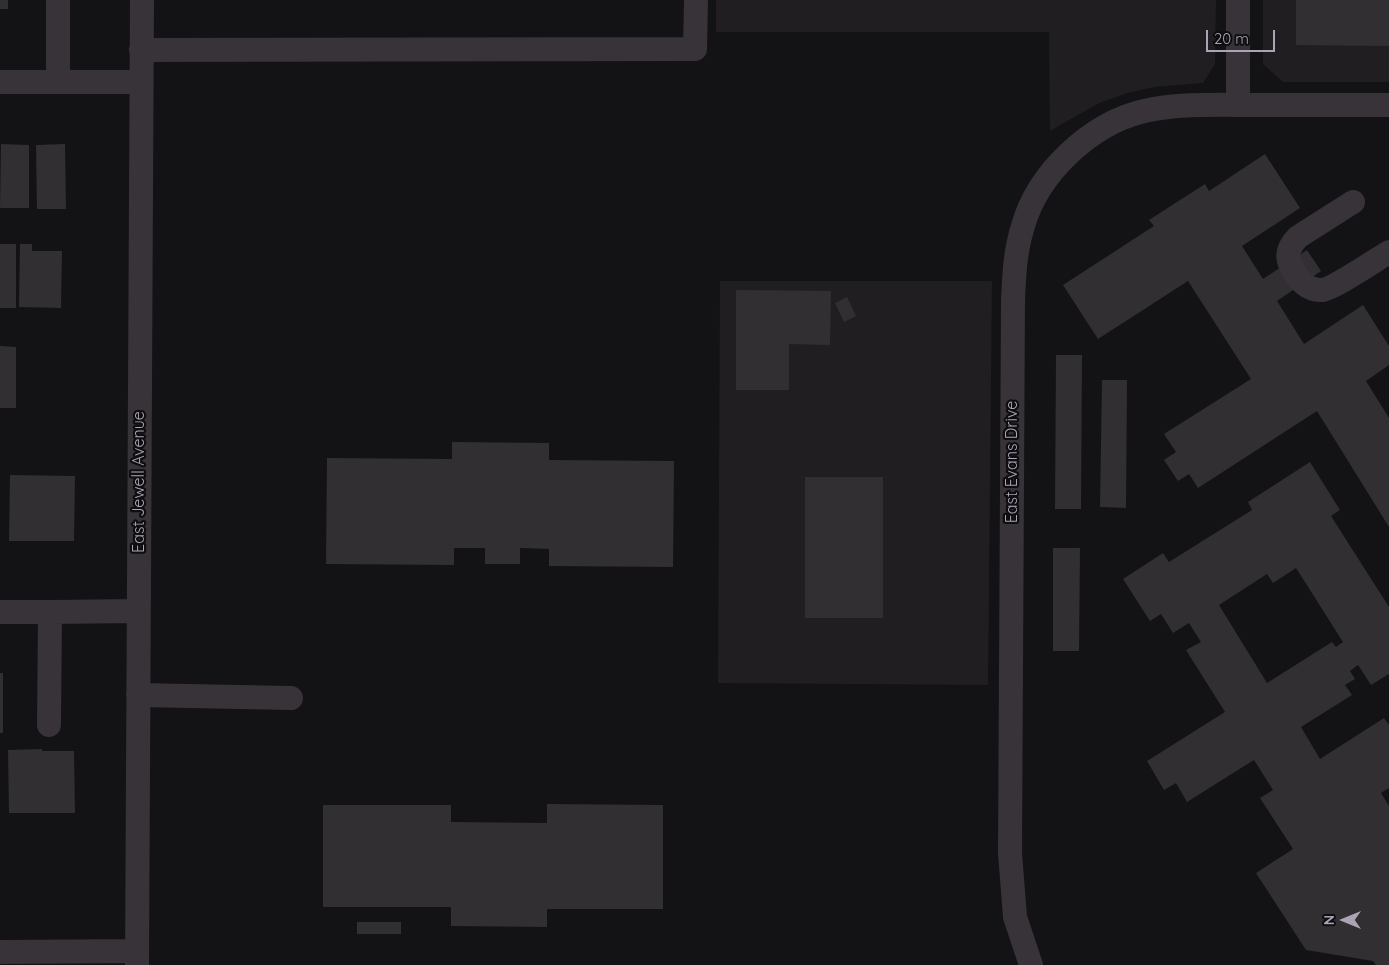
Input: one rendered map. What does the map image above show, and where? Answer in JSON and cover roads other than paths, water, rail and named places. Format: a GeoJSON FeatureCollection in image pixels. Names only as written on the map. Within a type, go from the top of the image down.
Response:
{"type":"FeatureCollection","features":[{"type":"Feature","properties":{"kind":"street"},"geometry":{"type":"LineString","coordinates":[[58,0],[58,82]]}},
{"type":"Feature","properties":{"kind":"street","name":"East Jewell Avenue"},"geometry":{"type":"LineString","coordinates":[[137,958],[142,0]]}},
{"type":"Feature","properties":{"kind":"street"},"geometry":{"type":"LineString","coordinates":[[141,50],[695,49],[696,0]]}},
{"type":"Feature","properties":{"kind":"street"},"geometry":{"type":"LineString","coordinates":[[1238,0],[1238,105]]}},
{"type":"Feature","properties":{"kind":"street"},"geometry":{"type":"LineString","coordinates":[[0,82],[141,82]]}},
{"type":"Feature","properties":{"kind":"street","name":"East Evans Drive"},"geometry":{"type":"LineString","coordinates":[[1031,965],[1015,917],[1010,853],[1013,301],[1015,265],[1028,210],[1053,170],[1085,139],[1103,128],[1136,114],[1162,108],[1238,105],[1389,105]]}},
{"type":"Feature","properties":{"kind":"street"},"geometry":{"type":"LineString","coordinates":[[1353,202],[1298,237],[1292,243],[1288,258],[1294,273],[1308,286],[1322,290],[1334,285],[1389,252]]}},
{"type":"Feature","properties":{"kind":"street"},"geometry":{"type":"LineString","coordinates":[[0,612],[138,611]]}},
{"type":"Feature","properties":{"kind":"street"},"geometry":{"type":"LineString","coordinates":[[49,725],[50,612]]}},
{"type":"Feature","properties":{"kind":"street"},"geometry":{"type":"LineString","coordinates":[[138,694],[292,698]]}},
{"type":"Feature","properties":{"kind":"street"},"geometry":{"type":"LineString","coordinates":[[0,952],[137,958]]}}]}
